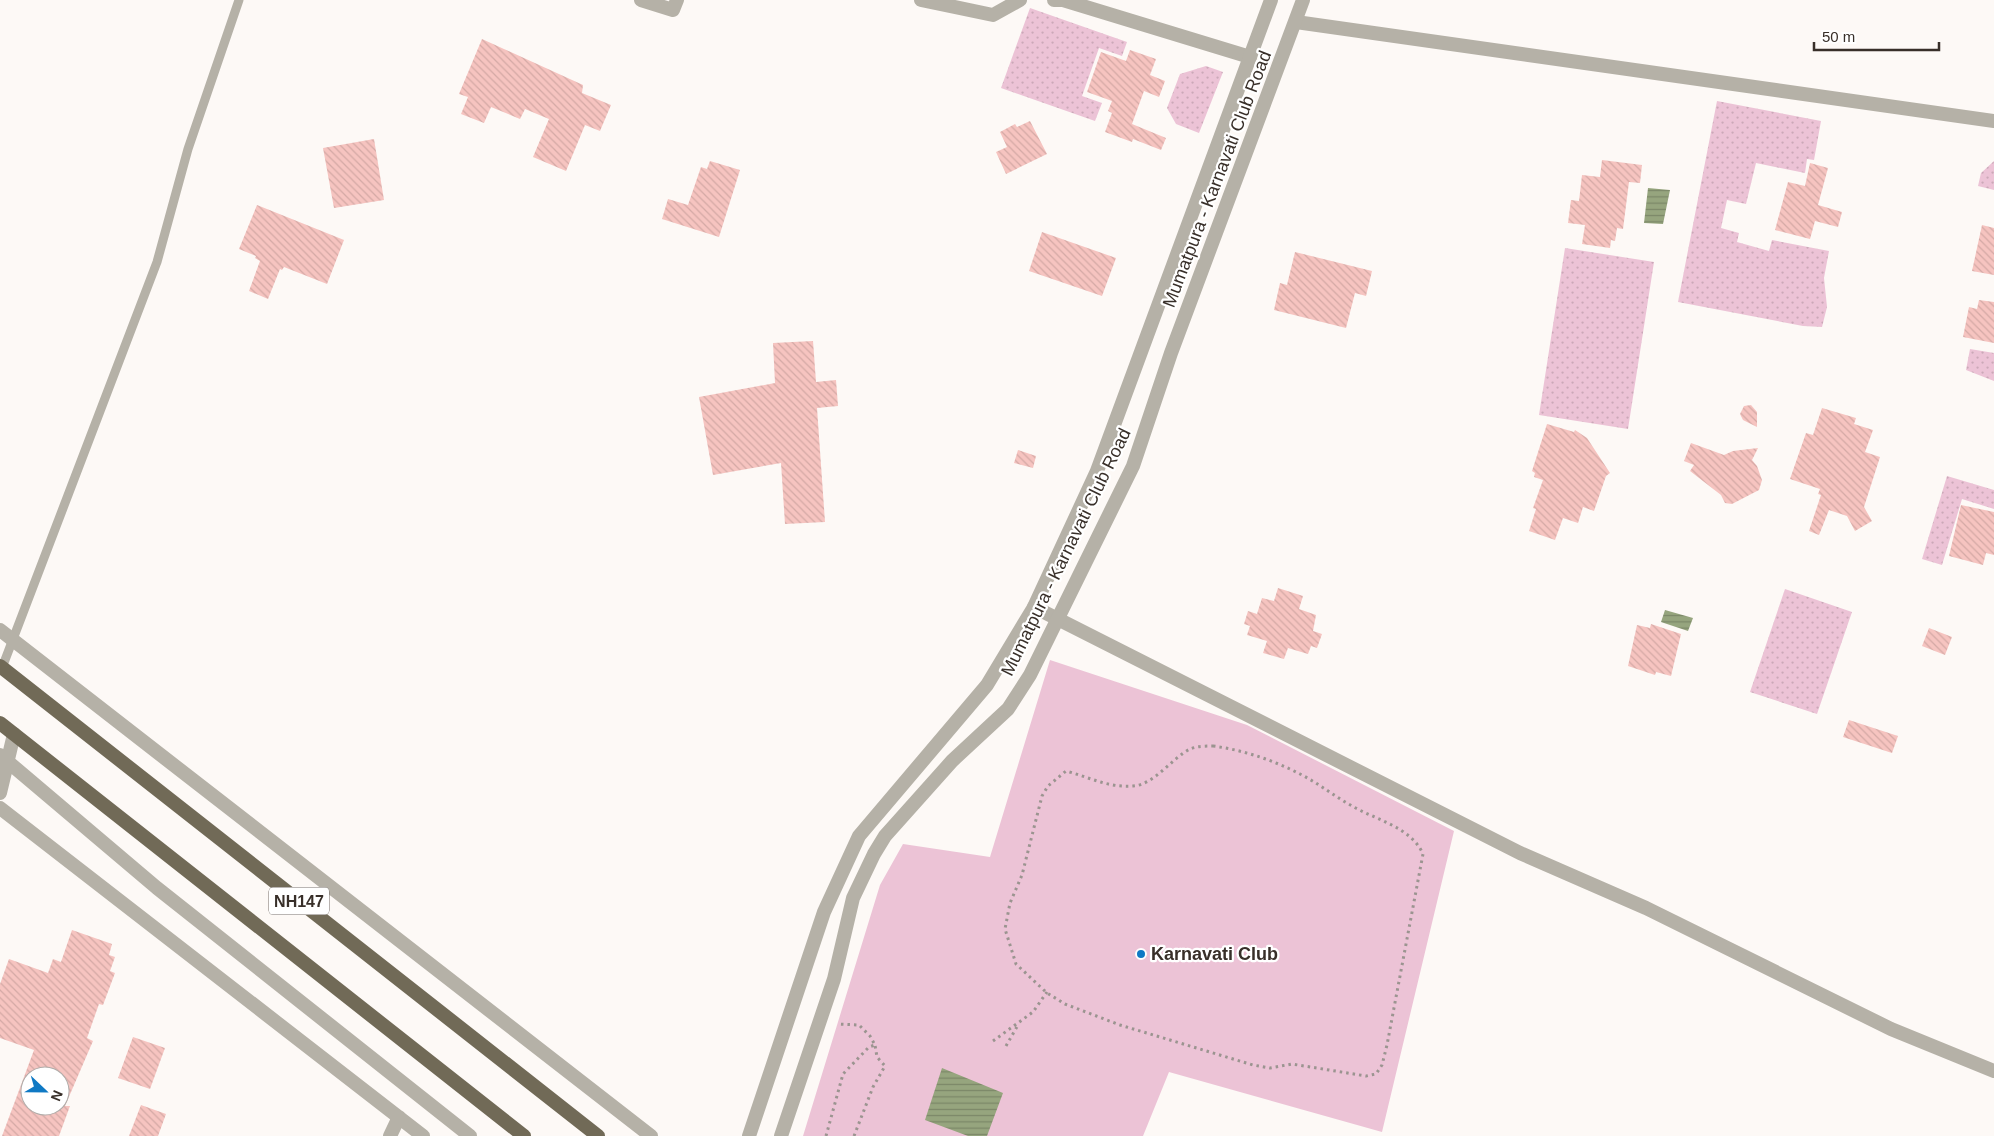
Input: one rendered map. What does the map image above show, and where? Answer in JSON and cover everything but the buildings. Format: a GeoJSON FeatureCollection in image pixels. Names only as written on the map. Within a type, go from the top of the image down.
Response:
{"type":"FeatureCollection","features":[{"type":"Feature","properties":{"kind":"highway","name":"NH147"},"geometry":{"type":"LineString","coordinates":[[1,667],[598,1136]]}},
{"type":"Feature","properties":{"kind":"highway","name":"NH147"},"geometry":{"type":"LineString","coordinates":[[0,723],[524,1136]]}},
{"type":"Feature","properties":{"kind":"street"},"geometry":{"type":"LineString","coordinates":[[641,0],[673,10],[677,0]]}},
{"type":"Feature","properties":{"kind":"street"},"geometry":{"type":"LineString","coordinates":[[921,0],[993,15],[1020,0]]}},
{"type":"Feature","properties":{"kind":"street"},"geometry":{"type":"LineString","coordinates":[[1054,0],[1063,0],[1250,57]]}},
{"type":"Feature","properties":{"kind":"street","name":"Mumatpura - Karnavati Club Road"},"geometry":{"type":"LineString","coordinates":[[749,1136],[824,912],[859,836],[987,685],[1034,607],[1097,471],[1271,0]]}},
{"type":"Feature","properties":{"kind":"street","name":"Mumatpura - Karnavati Club Road"},"geometry":{"type":"LineString","coordinates":[[781,1136],[834,979],[853,898],[874,854],[885,836],[952,761],[1008,709],[1030,675],[1132,466],[1171,353],[1303,0]]}},
{"type":"Feature","properties":{"kind":"street"},"geometry":{"type":"LineString","coordinates":[[1296,22],[1994,121]]}},
{"type":"Feature","properties":{"kind":"street"},"geometry":{"type":"LineString","coordinates":[[1034,607],[1520,854],[1646,908],[1891,1028],[1994,1071]]}},
{"type":"Feature","properties":{"kind":"street"},"geometry":{"type":"LineString","coordinates":[[0,630],[651,1136]]}},
{"type":"Feature","properties":{"kind":"street"},"geometry":{"type":"LineString","coordinates":[[0,793],[4,758],[14,734]]}},
{"type":"Feature","properties":{"kind":"street"},"geometry":{"type":"LineString","coordinates":[[4,758],[157,888],[470,1136]]}},
{"type":"Feature","properties":{"kind":"street"},"geometry":{"type":"LineString","coordinates":[[0,808],[423,1136]]}},
{"type":"Feature","properties":{"kind":"street"},"geometry":{"type":"LineString","coordinates":[[390,1136],[399,1117]]}},
{"type":"Feature","properties":{"kind":"lane"},"geometry":{"type":"LineString","coordinates":[[1,667],[157,262],[188,149],[239,0]]}},
{"type":"Feature","properties":{"kind":"path"},"geometry":{"type":"LineString","coordinates":[[1213,746],[1240,750],[1300,773],[1352,806],[1410,835],[1418,842],[1423,854],[1382,1065],[1376,1074],[1366,1076],[1292,1064],[1270,1068],[1254,1066],[1111,1021],[1065,1004],[1047,992],[1016,964],[1005,929],[1010,903],[1022,875],[1042,796],[1048,786],[1066,771],[1108,785],[1135,787],[1153,777],[1178,756],[1193,748],[1213,746]]}},
{"type":"Feature","properties":{"kind":"path"},"geometry":{"type":"LineString","coordinates":[[992,1041],[1033,1012],[1047,992]]}},
{"type":"Feature","properties":{"kind":"path"},"geometry":{"type":"LineString","coordinates":[[1006,1046],[1020,1023]]}},
{"type":"Feature","properties":{"kind":"path"},"geometry":{"type":"LineString","coordinates":[[837,1024],[859,1025],[870,1036],[875,1045],[877,1057],[885,1066],[873,1087],[854,1136]]}},
{"type":"Feature","properties":{"kind":"path"},"geometry":{"type":"LineString","coordinates":[[826,1136],[843,1074],[869,1047],[875,1045]]}},
{"type":"Feature","properties":{"kind":"shaded area"},"geometry":{"type":"Polygon","coordinates":[[[1030,8],[1127,42],[1122,56],[1099,48],[1082,96],[1102,103],[1095,121],[1001,88],[1030,8]]]}},
{"type":"Feature","properties":{"kind":"shaded area"},"geometry":{"type":"Polygon","coordinates":[[[1206,66],[1223,72],[1199,133],[1176,124],[1167,108],[1180,74],[1206,66]]]}},
{"type":"Feature","properties":{"kind":"shaded area"},"geometry":{"type":"Polygon","coordinates":[[[1717,101],[1821,121],[1814,160],[1807,159],[1805,173],[1756,163],[1746,204],[1727,200],[1721,228],[1739,233],[1737,242],[1769,251],[1772,240],[1829,251],[1824,278],[1827,307],[1822,327],[1803,326],[1678,302],[1717,101]]]}},
{"type":"Feature","properties":{"kind":"shaded area"},"geometry":{"type":"Polygon","coordinates":[[[1994,161],[1994,190],[1978,186],[1981,173],[1994,161]]]}},
{"type":"Feature","properties":{"kind":"shaded area"},"geometry":{"type":"Polygon","coordinates":[[[1648,188],[1670,190],[1663,224],[1644,223],[1648,188]]]}},
{"type":"Feature","properties":{"kind":"shaded area"},"geometry":{"type":"Polygon","coordinates":[[[1565,248],[1654,262],[1628,429],[1539,415],[1565,248]]]}},
{"type":"Feature","properties":{"kind":"shaded area"},"geometry":{"type":"Polygon","coordinates":[[[1970,349],[1994,353],[1994,381],[1966,370],[1970,349]]]}},
{"type":"Feature","properties":{"kind":"shaded area"},"geometry":{"type":"Polygon","coordinates":[[[1947,476],[1994,490],[1994,509],[1962,499],[1942,565],[1922,559],[1947,476]]]}},
{"type":"Feature","properties":{"kind":"shaded area"},"geometry":{"type":"Polygon","coordinates":[[[1785,589],[1852,612],[1817,714],[1750,692],[1785,589]]]}},
{"type":"Feature","properties":{"kind":"shaded area"},"geometry":{"type":"Polygon","coordinates":[[[1665,610],[1693,618],[1688,631],[1661,622],[1665,610]]]}},
{"type":"Feature","properties":{"kind":"shaded area","name":"Karnavati Club"},"geometry":{"type":"Polygon","coordinates":[[[1050,660],[1247,725],[1454,831],[1382,1132],[1169,1072],[1143,1136],[803,1136],[880,885],[903,844],[990,857],[1050,660]]]}},
{"type":"Feature","properties":{"kind":"shaded area"},"geometry":{"type":"Polygon","coordinates":[[[942,1068],[1003,1093],[987,1136],[968,1136],[925,1120],[942,1068]]]}},
{"type":"Feature","properties":{"kind":"place","name":"Karnavati Club"},"geometry":{"type":"Point","coordinates":[1141,954]}}]}
